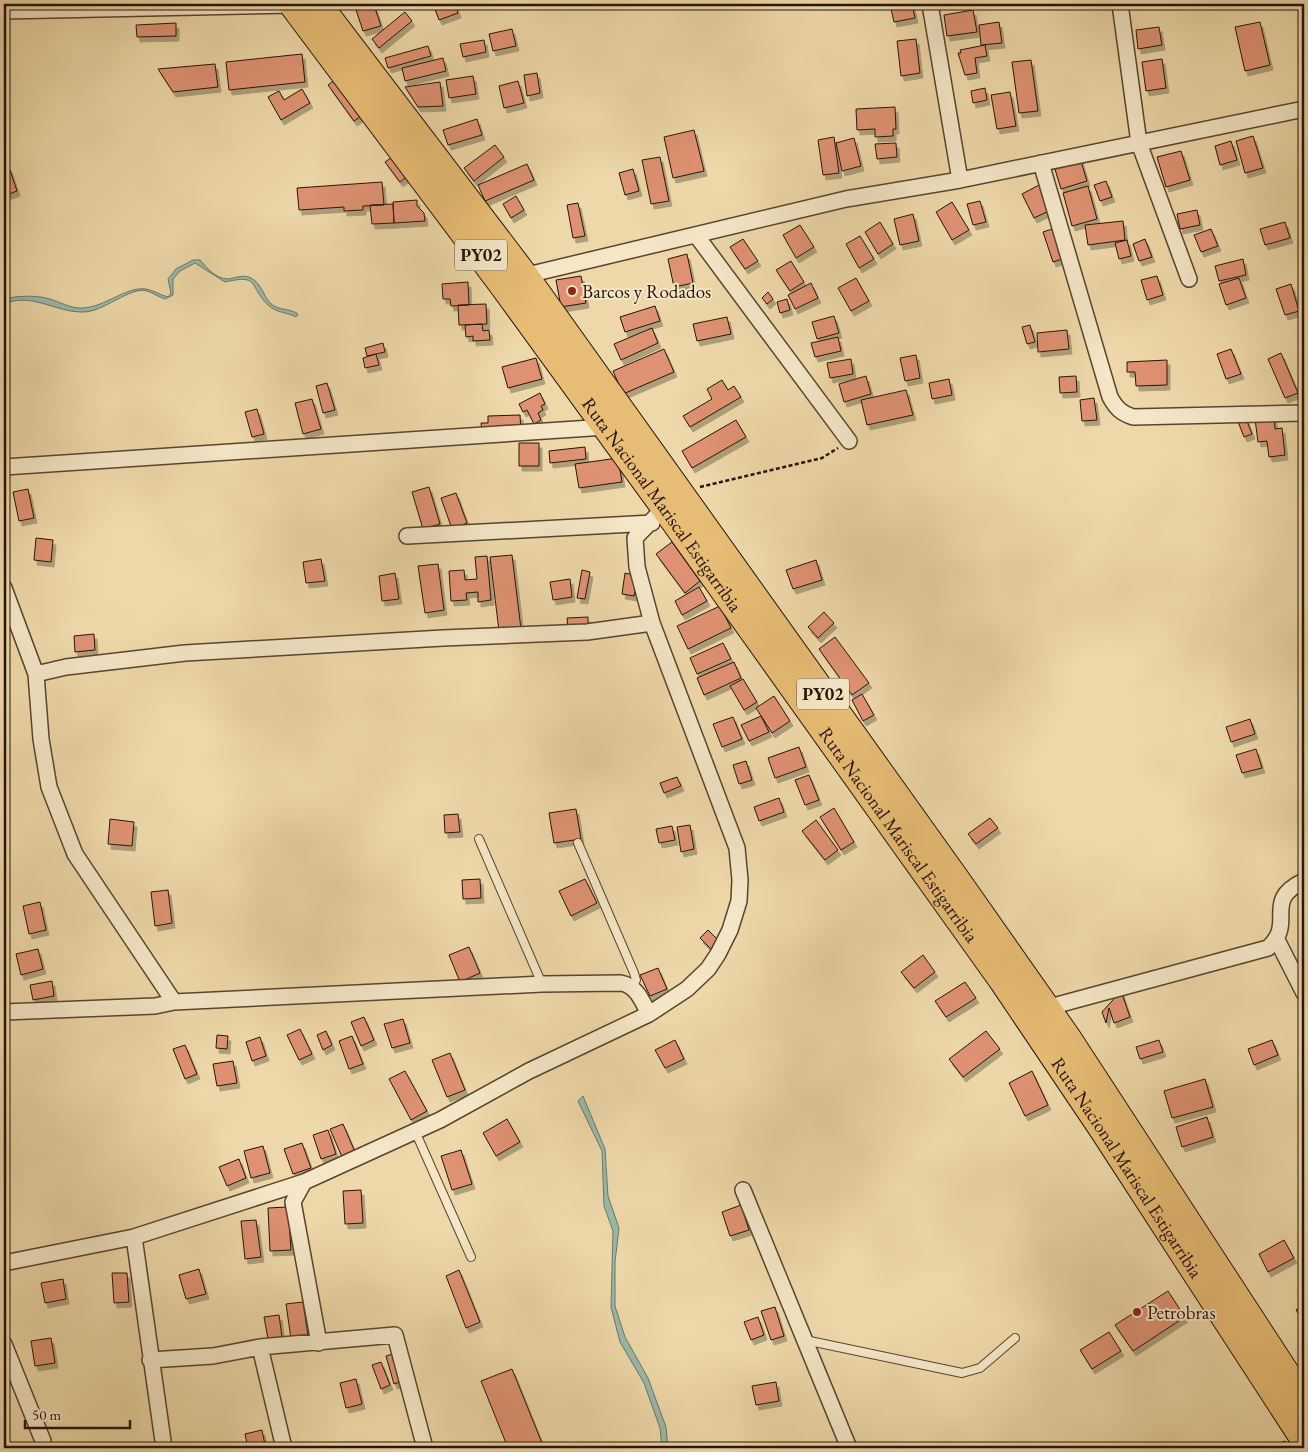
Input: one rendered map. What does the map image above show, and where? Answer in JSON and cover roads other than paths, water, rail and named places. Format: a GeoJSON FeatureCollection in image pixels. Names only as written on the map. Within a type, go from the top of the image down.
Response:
{"type":"FeatureCollection","features":[{"type":"Feature","properties":{"kind":"highway","name":"Ruta Nacional Mariscal Estigarribia"},"geometry":{"type":"LineString","coordinates":[[301,4],[513,279],[665,507],[1040,1033],[1304,1438]]}},
{"type":"Feature","properties":{"kind":"highway","name":"Ruta Nacional Mariscal Estigarribia"},"geometry":{"type":"LineString","coordinates":[[513,279],[606,427],[1046,1008],[1304,1402]]}},
{"type":"Feature","properties":{"kind":"street"},"geometry":{"type":"LineString","coordinates":[[4,11],[301,4]]}},
{"type":"Feature","properties":{"kind":"street"},"geometry":{"type":"LineString","coordinates":[[930,4],[960,180]]}},
{"type":"Feature","properties":{"kind":"street"},"geometry":{"type":"LineString","coordinates":[[1120,4],[1139,143],[1189,279]]}},
{"type":"Feature","properties":{"kind":"street"},"geometry":{"type":"LineString","coordinates":[[513,279],[846,199],[960,180],[1304,109]]}},
{"type":"Feature","properties":{"kind":"street"},"geometry":{"type":"LineString","coordinates":[[1041,163],[1110,397],[1119,410],[1133,417],[1304,412]]}},
{"type":"Feature","properties":{"kind":"street"},"geometry":{"type":"LineString","coordinates":[[696,235],[849,441]]}},
{"type":"Feature","properties":{"kind":"street"},"geometry":{"type":"LineString","coordinates":[[4,467],[606,427]]}},
{"type":"Feature","properties":{"kind":"street"},"geometry":{"type":"LineString","coordinates":[[407,536],[665,507]]}},
{"type":"Feature","properties":{"kind":"street"},"geometry":{"type":"LineString","coordinates":[[4,1263],[134,1237],[304,1182],[440,1120],[529,1071],[649,1014],[687,989],[708,969],[730,930],[739,901],[740,880],[737,848],[652,623],[637,567],[635,538],[665,507]]}},
{"type":"Feature","properties":{"kind":"street"},"geometry":{"type":"LineString","coordinates":[[4,588],[36,674],[41,739],[49,787],[75,854],[174,1002]]}},
{"type":"Feature","properties":{"kind":"street"},"geometry":{"type":"LineString","coordinates":[[36,674],[66,667],[185,653],[423,639],[587,632],[652,623]]}},
{"type":"Feature","properties":{"kind":"street"},"geometry":{"type":"LineString","coordinates":[[1046,1008],[1268,948],[1278,940],[1282,928],[1280,904],[1285,892],[1304,881]]}},
{"type":"Feature","properties":{"kind":"street"},"geometry":{"type":"LineString","coordinates":[[1278,940],[1304,993]]}},
{"type":"Feature","properties":{"kind":"street"},"geometry":{"type":"LineString","coordinates":[[4,1012],[155,1006],[174,1002],[542,984],[621,983],[632,987],[649,1014]]}},
{"type":"Feature","properties":{"kind":"street"},"geometry":{"type":"LineString","coordinates":[[304,1182],[293,1202],[319,1343]]}},
{"type":"Feature","properties":{"kind":"street"},"geometry":{"type":"LineString","coordinates":[[743,1190],[849,1448]]}},
{"type":"Feature","properties":{"kind":"street"},"geometry":{"type":"LineString","coordinates":[[134,1237],[164,1448]]}},
{"type":"Feature","properties":{"kind":"street"},"geometry":{"type":"LineString","coordinates":[[150,1360],[213,1356],[260,1347],[395,1336],[425,1448]]}},
{"type":"Feature","properties":{"kind":"street"},"geometry":{"type":"LineString","coordinates":[[4,1344],[43,1441]]}},
{"type":"Feature","properties":{"kind":"street"},"geometry":{"type":"LineString","coordinates":[[260,1347],[284,1448]]}},
{"type":"Feature","properties":{"kind":"lane"},"geometry":{"type":"LineString","coordinates":[[478,839],[542,984]]}},
{"type":"Feature","properties":{"kind":"lane"},"geometry":{"type":"LineString","coordinates":[[578,843],[634,973],[636,980],[632,987]]}},
{"type":"Feature","properties":{"kind":"lane"},"geometry":{"type":"LineString","coordinates":[[415,1131],[471,1257]]}},
{"type":"Feature","properties":{"kind":"lane"},"geometry":{"type":"LineString","coordinates":[[805,1340],[962,1373],[980,1368],[1015,1338]]}},
{"type":"Feature","properties":{"kind":"place","name":"Barcos y Rodados"},"geometry":{"type":"Point","coordinates":[572,291]}},
{"type":"Feature","properties":{"kind":"place","name":"Petrobras"},"geometry":{"type":"Point","coordinates":[1137,1312]}}]}
